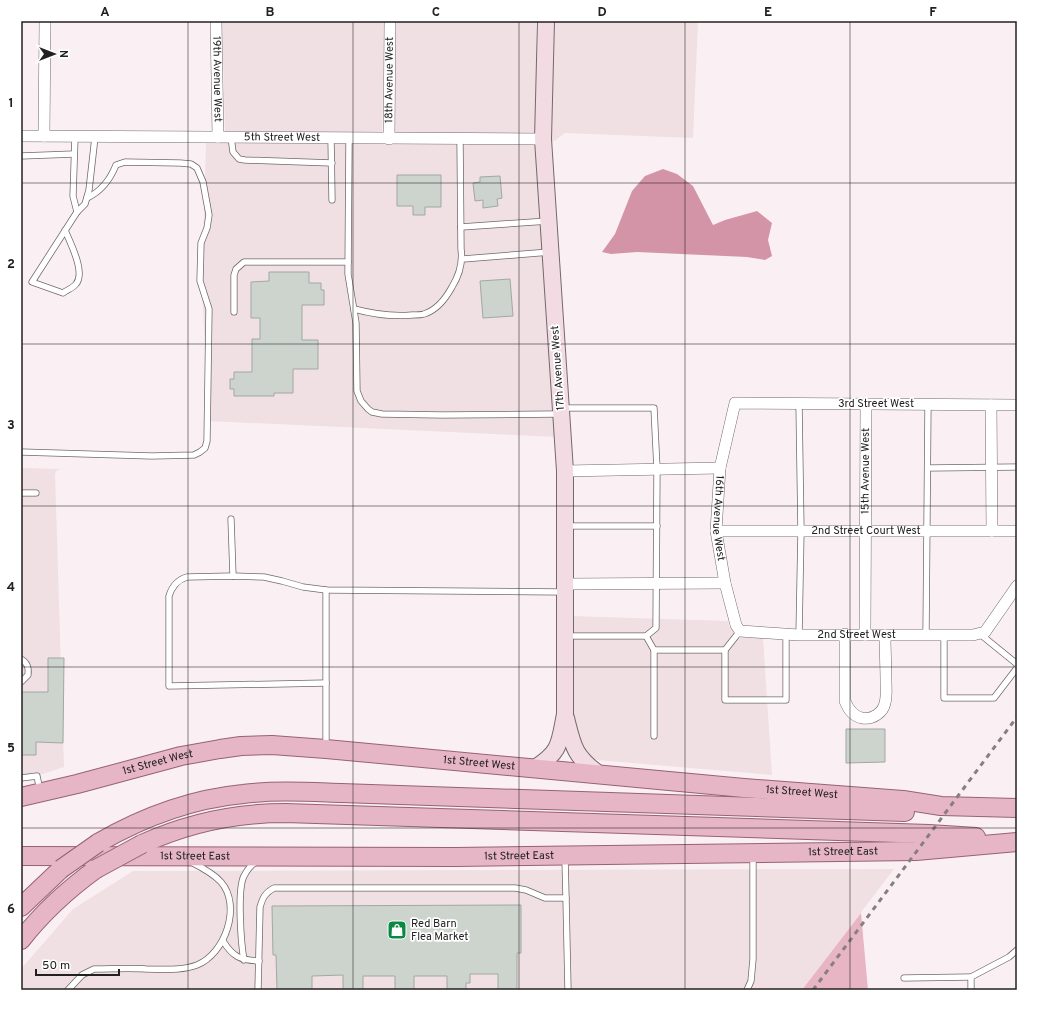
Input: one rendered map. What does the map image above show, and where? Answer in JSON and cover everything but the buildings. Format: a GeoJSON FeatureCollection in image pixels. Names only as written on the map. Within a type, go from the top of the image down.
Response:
{"type":"FeatureCollection","features":[{"type":"Feature","properties":{"kind":"main road","name":"1st Street West"},"geometry":{"type":"LineString","coordinates":[[21,797],[186,755],[220,749],[272,745],[823,795],[903,800],[941,806],[1017,808]]}},
{"type":"Feature","properties":{"kind":"main road","name":"1st Street West"},"geometry":{"type":"LineString","coordinates":[[21,907],[61,869],[98,843],[148,818],[186,805],[224,796],[263,792],[341,793],[903,812],[941,806]]}},
{"type":"Feature","properties":{"kind":"main road"},"geometry":{"type":"LineString","coordinates":[[21,807],[40,793]]}},
{"type":"Feature","properties":{"kind":"main road"},"geometry":{"type":"LineString","coordinates":[[21,940],[42,914],[96,869],[142,844],[171,832],[209,821],[247,814],[285,813],[929,834],[1017,841]]}},
{"type":"Feature","properties":{"kind":"main road","name":"1st Street East"},"geometry":{"type":"LineString","coordinates":[[23,855],[455,857],[754,853],[928,850],[1017,841]]}},
{"type":"Feature","properties":{"kind":"street"},"geometry":{"type":"LineString","coordinates":[[44,136],[45,21]]}},
{"type":"Feature","properties":{"kind":"street","name":"19th Avenue West"},"geometry":{"type":"LineString","coordinates":[[216,21],[218,137]]}},
{"type":"Feature","properties":{"kind":"street","name":"18th Avenue West"},"geometry":{"type":"LineString","coordinates":[[389,139],[390,21]]}},
{"type":"Feature","properties":{"kind":"street","name":"17th Avenue West"},"geometry":{"type":"LineString","coordinates":[[534,768],[546,761],[555,752],[559,743],[565,714],[565,471],[543,139],[546,21]]}},
{"type":"Feature","properties":{"kind":"street","name":"5th Street West"},"geometry":{"type":"LineString","coordinates":[[21,136],[543,139]]}},
{"type":"Feature","properties":{"kind":"street","name":"3rd Street West"},"geometry":{"type":"LineString","coordinates":[[735,403],[1017,405]]}},
{"type":"Feature","properties":{"kind":"street","name":"16th Avenue West"},"geometry":{"type":"LineString","coordinates":[[735,403],[720,468],[716,531],[736,625],[740,631]]}},
{"type":"Feature","properties":{"kind":"street","name":"15th Avenue West"},"geometry":{"type":"LineString","coordinates":[[865,634],[866,404]]}},
{"type":"Feature","properties":{"kind":"street"},"geometry":{"type":"LineString","coordinates":[[991,405],[992,531]]}},
{"type":"Feature","properties":{"kind":"street"},"geometry":{"type":"LineString","coordinates":[[565,471],[720,468]]}},
{"type":"Feature","properties":{"kind":"street","name":"2nd Street Court West"},"geometry":{"type":"LineString","coordinates":[[716,531],[1017,531]]}},
{"type":"Feature","properties":{"kind":"street"},"geometry":{"type":"LineString","coordinates":[[566,588],[657,583],[726,583]]}},
{"type":"Feature","properties":{"kind":"street"},"geometry":{"type":"LineString","coordinates":[[979,633],[1017,586]]}},
{"type":"Feature","properties":{"kind":"street","name":"2nd Street West"},"geometry":{"type":"LineString","coordinates":[[740,631],[786,634],[979,633]]}},
{"type":"Feature","properties":{"kind":"street"},"geometry":{"type":"LineString","coordinates":[[845,634],[845,701],[851,713],[859,718],[873,717],[885,703],[885,634]]}},
{"type":"Feature","properties":{"kind":"street","name":"17th Avenue West"},"geometry":{"type":"LineString","coordinates":[[565,714],[573,745],[578,755],[587,766],[599,774]]}},
{"type":"Feature","properties":{"kind":"lane"},"geometry":{"type":"LineString","coordinates":[[75,137],[72,196],[77,212]]}},
{"type":"Feature","properties":{"kind":"lane"},"geometry":{"type":"LineString","coordinates":[[65,230],[77,257],[80,277],[77,284],[63,293],[32,282],[65,230],[77,212],[85,204],[89,190],[95,137]]}},
{"type":"Feature","properties":{"kind":"lane"},"geometry":{"type":"LineString","coordinates":[[231,137],[233,152],[240,159],[332,163]]}},
{"type":"Feature","properties":{"kind":"lane"},"geometry":{"type":"LineString","coordinates":[[331,138],[332,200]]}},
{"type":"Feature","properties":{"kind":"lane"},"geometry":{"type":"LineString","coordinates":[[349,138],[348,274],[356,323],[357,391],[361,401],[372,412],[382,414],[442,415],[654,408],[657,469],[656,628],[646,636],[566,636]]}},
{"type":"Feature","properties":{"kind":"lane"},"geometry":{"type":"LineString","coordinates":[[354,309],[379,315],[405,316],[424,314],[439,306],[450,291],[459,276],[463,259],[460,139]]}},
{"type":"Feature","properties":{"kind":"lane"},"geometry":{"type":"LineString","coordinates":[[21,156],[74,154]]}},
{"type":"Feature","properties":{"kind":"lane"},"geometry":{"type":"LineString","coordinates":[[21,452],[152,456],[194,455],[205,448],[207,441],[209,308],[200,281],[201,243],[209,215],[203,182],[197,168],[191,164],[180,163],[125,162],[116,165],[111,178],[98,193],[87,198]]}},
{"type":"Feature","properties":{"kind":"lane"},"geometry":{"type":"LineString","coordinates":[[461,227],[548,221]]}},
{"type":"Feature","properties":{"kind":"lane"},"geometry":{"type":"LineString","coordinates":[[463,259],[550,252]]}},
{"type":"Feature","properties":{"kind":"lane"},"geometry":{"type":"LineString","coordinates":[[234,312],[234,275],[236,269],[244,262],[348,262]]}},
{"type":"Feature","properties":{"kind":"lane"},"geometry":{"type":"LineString","coordinates":[[799,404],[801,531],[799,634]]}},
{"type":"Feature","properties":{"kind":"lane"},"geometry":{"type":"LineString","coordinates":[[926,634],[928,404]]}},
{"type":"Feature","properties":{"kind":"lane"},"geometry":{"type":"LineString","coordinates":[[928,468],[1017,467]]}},
{"type":"Feature","properties":{"kind":"lane"},"geometry":{"type":"LineString","coordinates":[[21,493],[36,493]]}},
{"type":"Feature","properties":{"kind":"lane"},"geometry":{"type":"LineString","coordinates":[[231,519],[233,576]]}},
{"type":"Feature","properties":{"kind":"lane"},"geometry":{"type":"LineString","coordinates":[[566,526],[657,526]]}},
{"type":"Feature","properties":{"kind":"lane"},"geometry":{"type":"LineString","coordinates":[[326,683],[169,686],[169,596],[175,583],[187,577],[233,576],[272,578],[303,588],[326,590],[566,588]]}},
{"type":"Feature","properties":{"kind":"lane"},"geometry":{"type":"LineString","coordinates":[[326,590],[326,749]]}},
{"type":"Feature","properties":{"kind":"lane"},"geometry":{"type":"LineString","coordinates":[[740,631],[724,650],[724,700],[786,700],[786,634]]}},
{"type":"Feature","properties":{"kind":"lane"},"geometry":{"type":"LineString","coordinates":[[979,633],[1017,664]]}},
{"type":"Feature","properties":{"kind":"lane"},"geometry":{"type":"LineString","coordinates":[[944,634],[944,698],[994,698],[1017,668]]}},
{"type":"Feature","properties":{"kind":"lane"},"geometry":{"type":"LineString","coordinates":[[646,636],[654,650],[654,736]]}},
{"type":"Feature","properties":{"kind":"lane"},"geometry":{"type":"LineString","coordinates":[[654,650],[724,650]]}},
{"type":"Feature","properties":{"kind":"lane"},"geometry":{"type":"LineString","coordinates":[[21,659],[26,661],[29,668],[28,676],[21,682]]}},
{"type":"Feature","properties":{"kind":"lane"},"geometry":{"type":"LineString","coordinates":[[21,778],[37,776],[40,793]]}},
{"type":"Feature","properties":{"kind":"lane"},"geometry":{"type":"LineString","coordinates":[[748,990],[751,981],[754,959],[754,853]]}},
{"type":"Feature","properties":{"kind":"lane"},"geometry":{"type":"LineString","coordinates":[[565,855],[568,990]]}},
{"type":"Feature","properties":{"kind":"lane"},"geometry":{"type":"LineString","coordinates":[[68,990],[82,975],[94,970],[178,970],[198,965],[210,957],[219,948],[227,933],[229,924],[230,910],[226,890],[221,882],[208,871],[179,856]]}},
{"type":"Feature","properties":{"kind":"lane"},"geometry":{"type":"LineString","coordinates":[[244,960],[241,918],[241,891],[243,877],[251,866],[264,856]]}},
{"type":"Feature","properties":{"kind":"lane"},"geometry":{"type":"LineString","coordinates":[[258,990],[260,908],[266,892],[274,888],[515,888],[526,890],[545,898],[566,898]]}},
{"type":"Feature","properties":{"kind":"lane"},"geometry":{"type":"LineString","coordinates":[[223,941],[227,948],[235,956],[244,960],[259,962]]}},
{"type":"Feature","properties":{"kind":"lane"},"geometry":{"type":"LineString","coordinates":[[904,978],[971,977],[1009,957],[1017,950]]}},
{"type":"Feature","properties":{"kind":"lane"},"geometry":{"type":"LineString","coordinates":[[971,977],[971,990]]}},
{"type":"Feature","properties":{"kind":"shaded area"},"geometry":{"type":"Polygon","coordinates":[[[222,21],[384,21],[382,133],[225,131],[222,21]]]}},
{"type":"Feature","properties":{"kind":"shaded area"},"geometry":{"type":"Polygon","coordinates":[[[396,21],[536,21],[537,133],[395,133],[396,21]]]}},
{"type":"Feature","properties":{"kind":"shaded area"},"geometry":{"type":"Polygon","coordinates":[[[553,21],[698,21],[693,138],[565,133],[550,144],[553,21]]]}},
{"type":"Feature","properties":{"kind":"shaded area"},"geometry":{"type":"Polygon","coordinates":[[[206,143],[537,145],[557,437],[208,421],[202,284],[206,143]]]}},
{"type":"Feature","properties":{"kind":"shaded area"},"geometry":{"type":"Polygon","coordinates":[[[663,169],[677,174],[693,186],[713,225],[757,211],[772,223],[768,240],[772,256],[765,260],[747,257],[637,252],[611,254],[602,252],[615,234],[632,191],[645,176],[663,169]]]}},
{"type":"Feature","properties":{"kind":"shaded area"},"geometry":{"type":"Polygon","coordinates":[[[21,468],[63,469],[57,470],[55,474],[64,767],[21,781],[21,468]]]}},
{"type":"Feature","properties":{"kind":"shaded area"},"geometry":{"type":"Polygon","coordinates":[[[572,616],[728,621],[729,626],[734,632],[734,636],[737,636],[738,639],[742,637],[763,638],[772,775],[585,759],[572,714],[572,616]]]}},
{"type":"Feature","properties":{"kind":"shaded area"},"geometry":{"type":"Polygon","coordinates":[[[894,869],[802,990],[21,990],[21,969],[73,909],[133,871],[894,869]]]}},
{"type":"Feature","properties":{"kind":"shaded area"},"geometry":{"type":"Polygon","coordinates":[[[861,913],[868,990],[802,990],[861,913]]]}},
{"type":"Feature","properties":{"kind":"railway"},"geometry":{"type":"LineString","coordinates":[[813,990],[1017,717]]}},
{"type":"Feature","properties":{"kind":"place","name":"Red Barn Flea Market"},"geometry":{"type":"Point","coordinates":[397,930]}}]}
